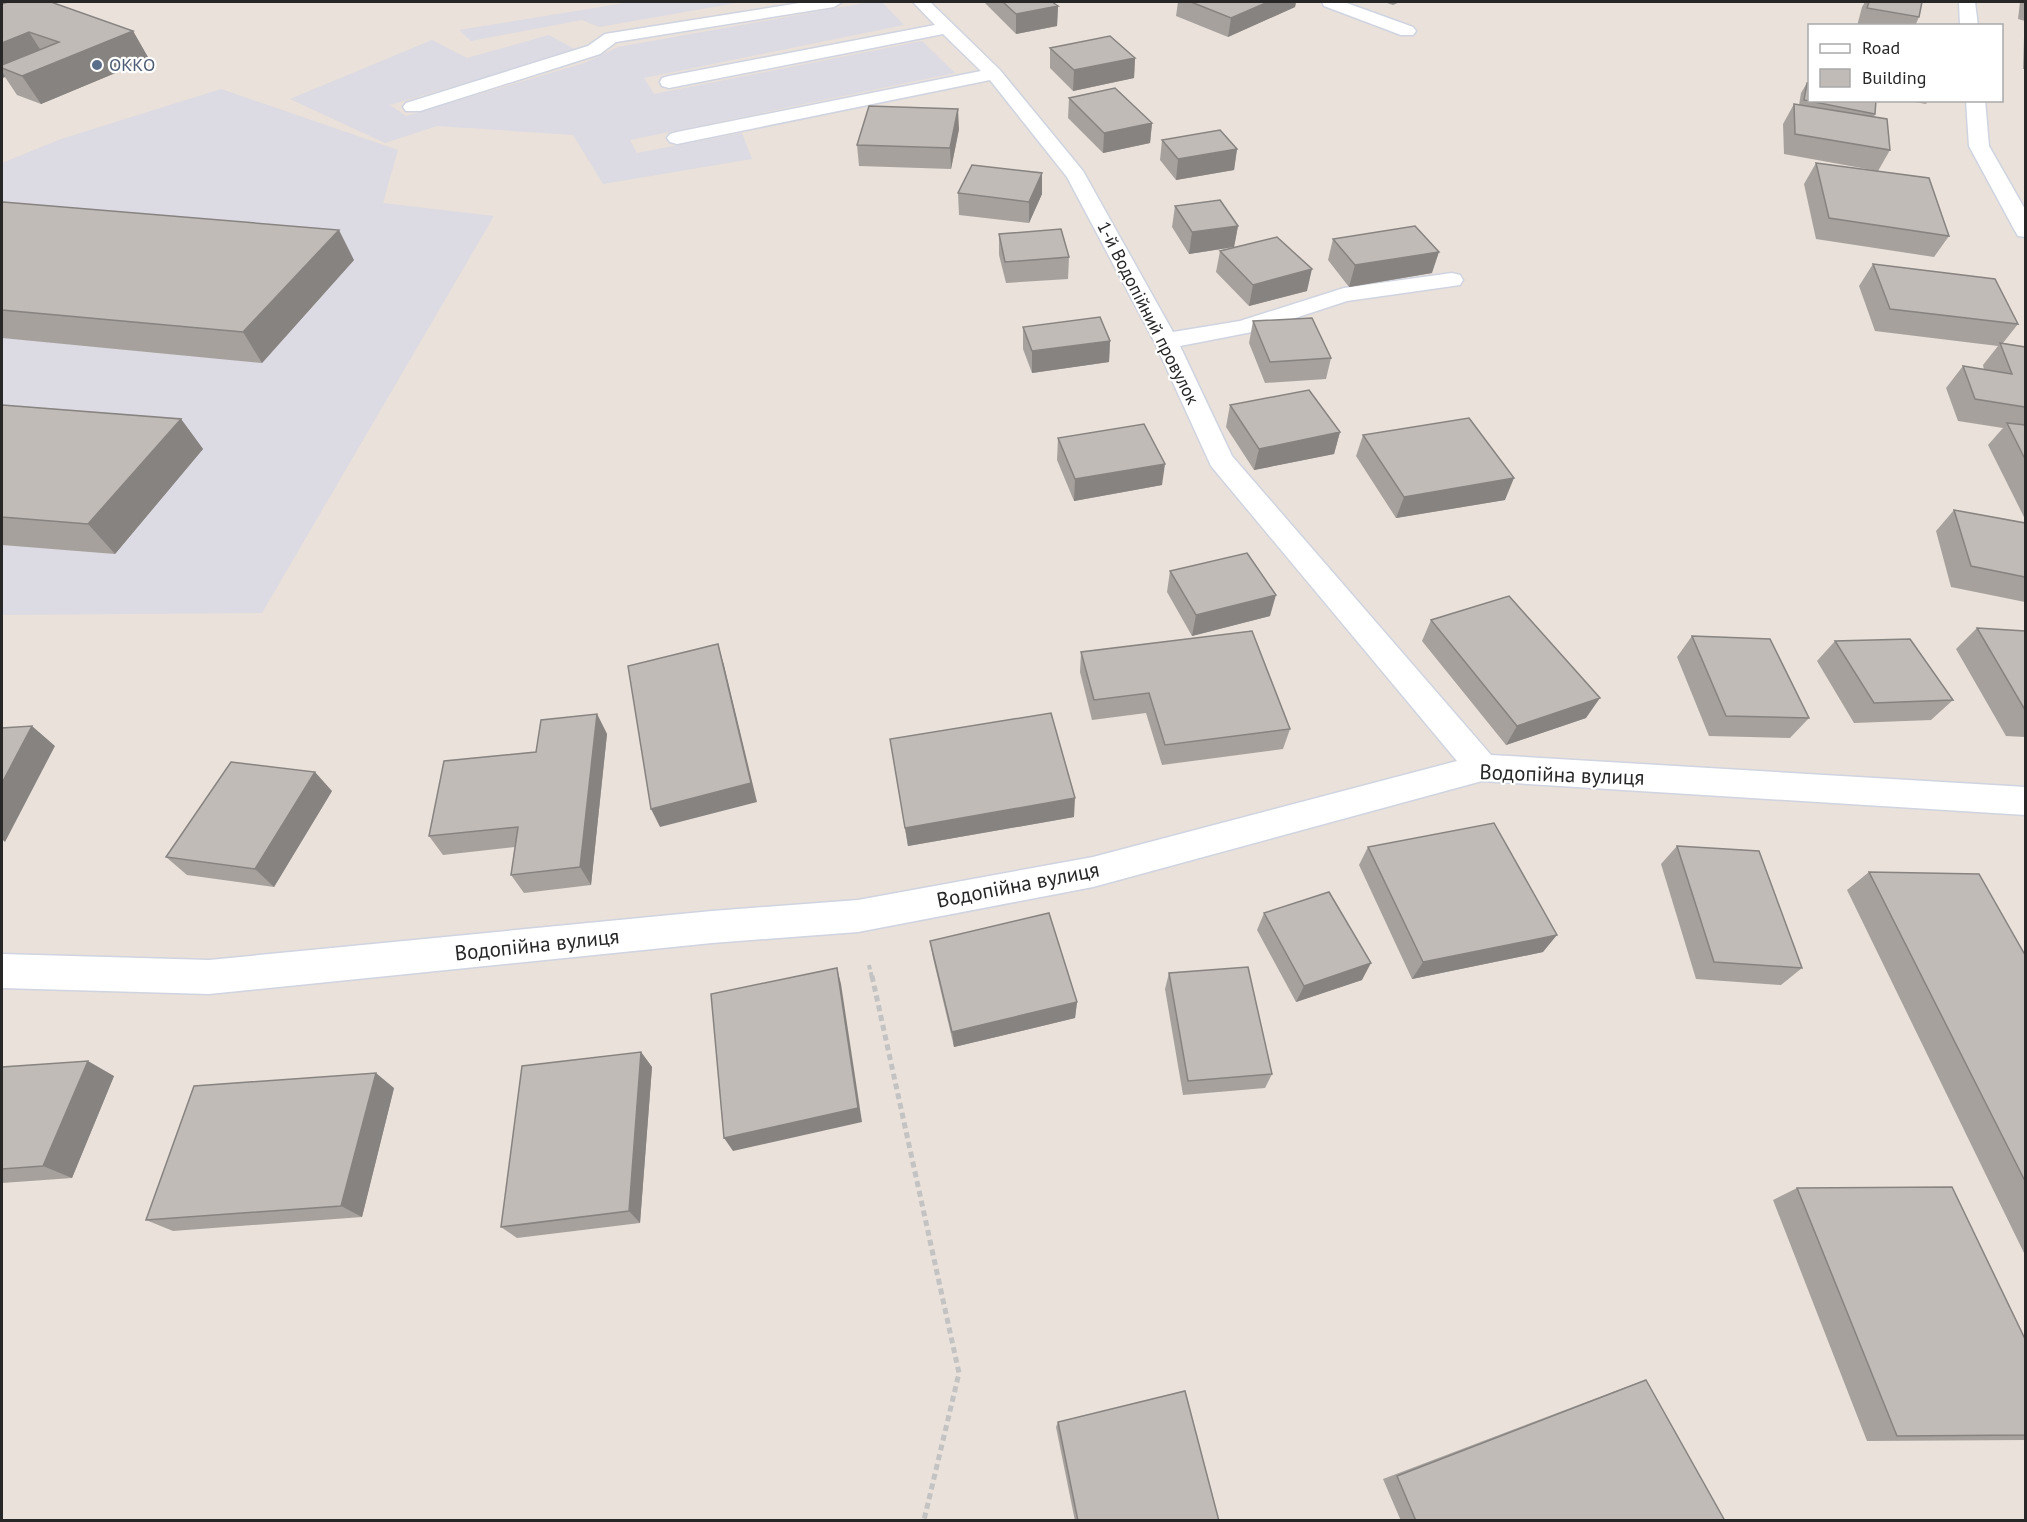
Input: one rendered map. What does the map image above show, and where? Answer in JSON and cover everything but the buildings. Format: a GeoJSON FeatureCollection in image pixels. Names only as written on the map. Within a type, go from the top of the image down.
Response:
{"type":"FeatureCollection","features":[{"type":"Feature","properties":{"kind":"street"},"geometry":{"type":"LineString","coordinates":[[413,107],[594,50],[611,38],[834,2]]}},
{"type":"Feature","properties":{"kind":"street","name":"1-й Водопійний провулок"},"geometry":{"type":"LineString","coordinates":[[921,2],[994,74],[1076,175],[1166,341],[1220,460],[1482,768]]}},
{"type":"Feature","properties":{"kind":"street"},"geometry":{"type":"LineString","coordinates":[[1330,2],[1407,31]]}},
{"type":"Feature","properties":{"kind":"street"},"geometry":{"type":"LineString","coordinates":[[1966,2],[1969,24]]}},
{"type":"Feature","properties":{"kind":"street"},"geometry":{"type":"LineString","coordinates":[[669,82],[947,28]]}},
{"type":"Feature","properties":{"kind":"street"},"geometry":{"type":"LineString","coordinates":[[677,138],[994,74]]}},
{"type":"Feature","properties":{"kind":"street"},"geometry":{"type":"LineString","coordinates":[[1975,102],[1979,146],[2025,231]]}},
{"type":"Feature","properties":{"kind":"street"},"geometry":{"type":"LineString","coordinates":[[1166,341],[1244,327],[1344,296],[1452,280]]}},
{"type":"Feature","properties":{"kind":"street","name":"Водопійна вулиця"},"geometry":{"type":"LineString","coordinates":[[2,971],[209,977],[712,927],[858,916],[1093,872],[1482,768],[2025,801]]}},
{"type":"Feature","properties":{"kind":"path"},"geometry":{"type":"LineString","coordinates":[[858,916],[959,1373],[924,1521]]}},
{"type":"Feature","properties":{"kind":"shaded area"},"geometry":{"type":"Polygon","coordinates":[[[631,2],[742,2],[599,27],[582,20],[471,41],[459,30],[631,2]]]}},
{"type":"Feature","properties":{"kind":"shaded area"},"geometry":{"type":"Polygon","coordinates":[[[871,2],[882,2],[904,25],[644,78],[654,94],[922,41],[955,73],[630,140],[637,153],[742,133],[752,159],[603,184],[573,135],[437,126],[385,143],[290,99],[432,40],[467,58],[549,35],[576,50],[390,105],[406,116],[584,63],[618,47],[871,2]]]}},
{"type":"Feature","properties":{"kind":"shaded area"},"geometry":{"type":"Polygon","coordinates":[[[221,89],[398,150],[383,203],[494,216],[262,613],[2,615],[2,163],[61,139],[221,89]]]}},
{"type":"Feature","properties":{"kind":"place","name":"ОККО"},"geometry":{"type":"Point","coordinates":[97,65]}}]}
